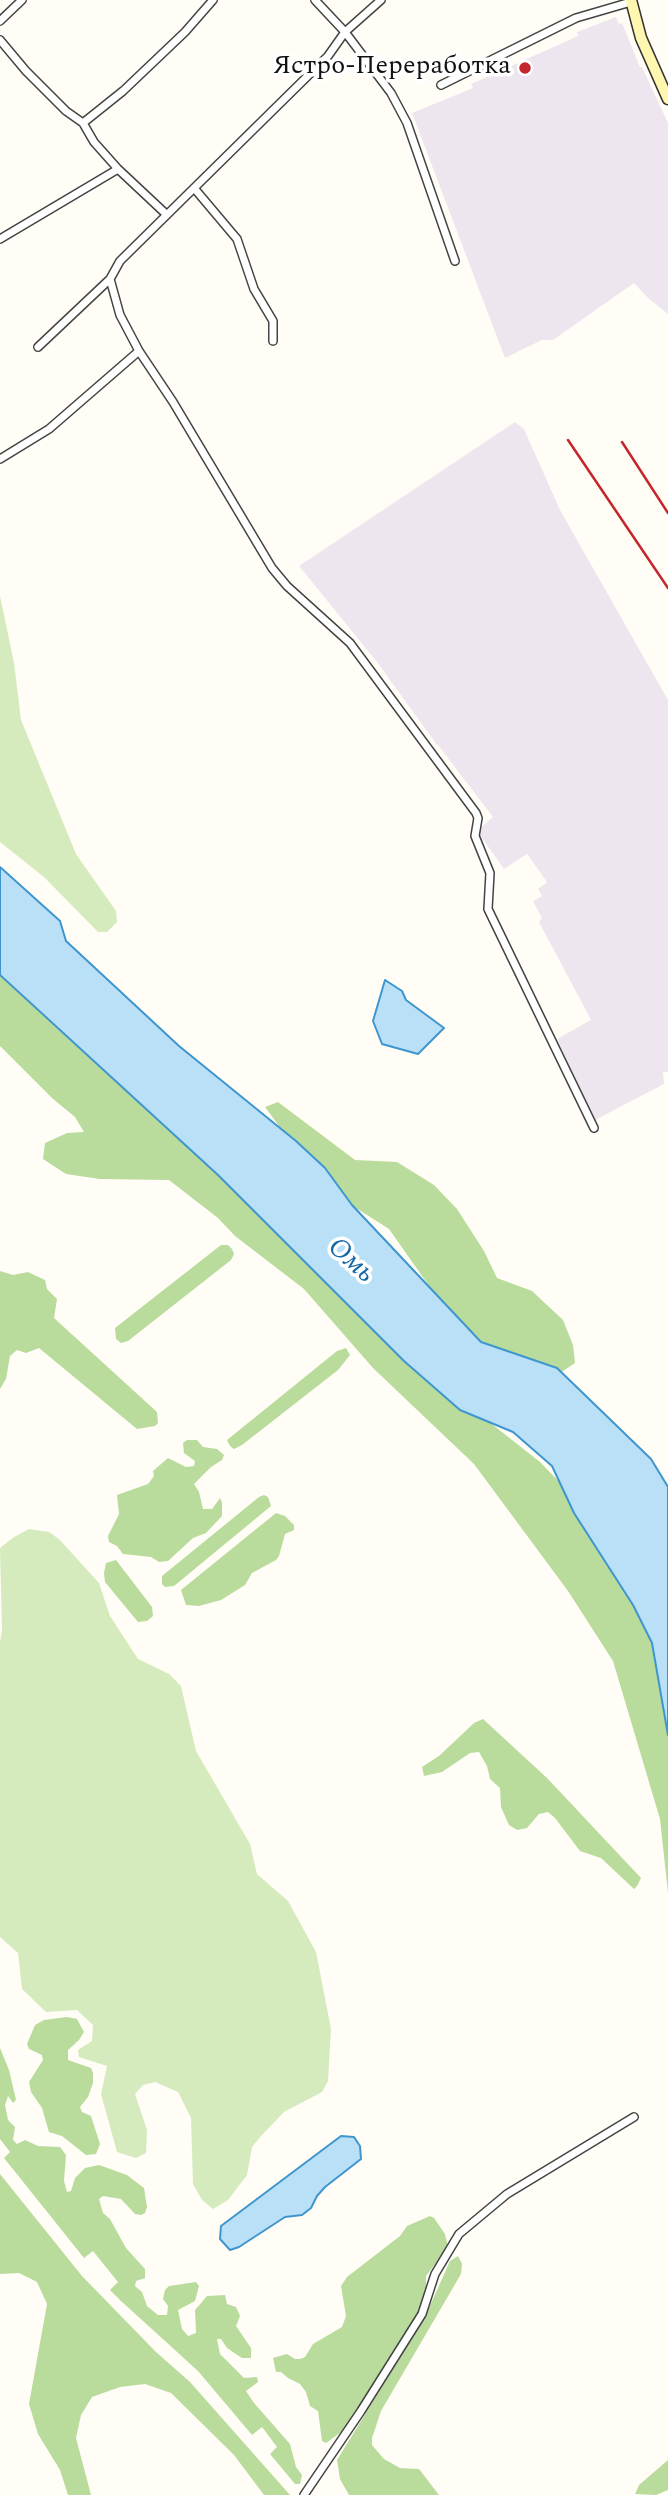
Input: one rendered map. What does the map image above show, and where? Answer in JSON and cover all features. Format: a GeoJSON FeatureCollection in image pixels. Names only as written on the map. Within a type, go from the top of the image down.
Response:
{"type":"FeatureCollection","features":[{"type":"Feature","properties":{"kind":"main road"},"geometry":{"type":"LineString","coordinates":[[631,1],[641,38],[668,99]]}},
{"type":"Feature","properties":{"kind":"street"},"geometry":{"type":"LineString","coordinates":[[0,21],[22,0]]}},
{"type":"Feature","properties":{"kind":"street"},"geometry":{"type":"LineString","coordinates":[[83,123],[123,91],[185,32],[213,0]]}},
{"type":"Feature","properties":{"kind":"street"},"geometry":{"type":"LineString","coordinates":[[315,0],[345,32],[391,93],[407,122],[455,261]]}},
{"type":"Feature","properties":{"kind":"street"},"geometry":{"type":"LineString","coordinates":[[37,347],[110,279],[120,261],[328,56],[345,32],[381,0]]}},
{"type":"Feature","properties":{"kind":"street"},"geometry":{"type":"LineString","coordinates":[[441,85],[576,18],[631,1]]}},
{"type":"Feature","properties":{"kind":"street"},"geometry":{"type":"LineString","coordinates":[[0,40],[42,87],[66,111],[83,123],[94,142],[118,169],[166,214]]}},
{"type":"Feature","properties":{"kind":"street"},"geometry":{"type":"LineString","coordinates":[[0,239],[118,169]]}},
{"type":"Feature","properties":{"kind":"street"},"geometry":{"type":"LineString","coordinates":[[194,188],[237,239],[254,289],[273,321],[273,341]]}},
{"type":"Feature","properties":{"kind":"street"},"geometry":{"type":"LineString","coordinates":[[110,279],[120,315],[139,351],[173,402],[251,537],[272,568],[287,586],[350,643],[476,813],[478,818],[475,836],[490,873],[488,909],[594,1128]]}},
{"type":"Feature","properties":{"kind":"street"},"geometry":{"type":"LineString","coordinates":[[0,460],[49,429],[139,351]]}},
{"type":"Feature","properties":{"kind":"street"},"geometry":{"type":"LineString","coordinates":[[304,2495],[422,2314],[435,2274],[459,2234],[506,2194],[634,2117]]}},
{"type":"Feature","properties":{"kind":"shaded area"},"geometry":{"type":"Polygon","coordinates":[[[616,17],[619,24],[622,23],[668,123],[668,314],[634,283],[553,340],[542,340],[505,358],[412,113],[473,88],[471,84],[578,36],[577,32],[616,17]]]}},
{"type":"Feature","properties":{"kind":"shaded area"},"geometry":{"type":"Polygon","coordinates":[[[515,422],[524,429],[560,510],[668,700],[668,1072],[663,1072],[664,1084],[595,1120],[557,1039],[591,1020],[539,922],[542,918],[533,901],[542,896],[538,889],[547,882],[527,854],[504,869],[477,831],[493,817],[377,662],[299,566],[515,422]]]}},
{"type":"Feature","properties":{"kind":"green space"},"geometry":{"type":"Polygon","coordinates":[[[0,596],[14,663],[21,720],[76,854],[116,911],[117,922],[107,932],[98,932],[44,877],[0,842],[0,596]]]}},
{"type":"Feature","properties":{"kind":"green space"},"geometry":{"type":"Polygon","coordinates":[[[0,970],[446,1388],[540,1462],[575,1498],[653,1633],[668,1698],[668,1893],[660,1819],[613,1661],[568,1591],[474,1464],[373,1368],[304,1289],[235,1236],[218,1218],[169,1180],[100,1179],[66,1174],[43,1159],[45,1143],[67,1133],[84,1132],[75,1117],[0,1046],[0,970]]]}},
{"type":"Feature","properties":{"kind":"green space"},"geometry":{"type":"Polygon","coordinates":[[[278,1102],[355,1160],[397,1162],[434,1185],[457,1209],[484,1251],[497,1278],[532,1291],[563,1320],[573,1345],[575,1363],[557,1375],[505,1359],[453,1320],[389,1229],[337,1196],[305,1161],[265,1107],[278,1102]]]}},
{"type":"Feature","properties":{"kind":"green space"},"geometry":{"type":"Polygon","coordinates":[[[221,1245],[228,1245],[232,1249],[234,1254],[231,1260],[128,1341],[121,1343],[116,1339],[115,1328],[221,1245]]]}},
{"type":"Feature","properties":{"kind":"green space"},"geometry":{"type":"Polygon","coordinates":[[[0,1271],[13,1275],[28,1272],[45,1280],[47,1289],[57,1299],[54,1318],[157,1412],[158,1423],[137,1429],[39,1348],[26,1353],[17,1350],[10,1356],[6,1379],[0,1389],[0,1271]]]}},
{"type":"Feature","properties":{"kind":"green space"},"geometry":{"type":"Polygon","coordinates":[[[346,1348],[350,1355],[338,1370],[242,1445],[234,1449],[230,1446],[227,1440],[337,1351],[346,1348]]]}},
{"type":"Feature","properties":{"kind":"green space"},"geometry":{"type":"Polygon","coordinates":[[[197,1440],[203,1447],[217,1449],[224,1455],[222,1460],[194,1484],[203,1509],[212,1509],[220,1498],[222,1516],[206,1533],[193,1538],[168,1561],[159,1562],[151,1557],[123,1554],[117,1546],[109,1542],[108,1536],[119,1514],[117,1495],[148,1484],[154,1476],[153,1471],[168,1458],[186,1467],[194,1466],[195,1461],[184,1453],[183,1443],[197,1440]]]}},
{"type":"Feature","properties":{"kind":"green space"},"geometry":{"type":"Polygon","coordinates":[[[264,1495],[268,1497],[271,1506],[174,1586],[165,1587],[162,1584],[162,1576],[264,1495]]]}},
{"type":"Feature","properties":{"kind":"green space"},"geometry":{"type":"Polygon","coordinates":[[[276,1513],[285,1516],[294,1525],[294,1530],[285,1534],[276,1560],[252,1573],[245,1585],[221,1600],[199,1606],[186,1605],[181,1590],[276,1513]]]}},
{"type":"Feature","properties":{"kind":"green space"},"geometry":{"type":"Polygon","coordinates":[[[29,1529],[49,1532],[60,1540],[99,1583],[110,1616],[138,1659],[169,1674],[181,1686],[196,1751],[250,1844],[257,1874],[288,1901],[316,1952],[331,2029],[328,2081],[322,2092],[284,2112],[262,2135],[252,2147],[247,2175],[228,2200],[213,2209],[202,2200],[193,2184],[191,2118],[178,2092],[155,2082],[143,2085],[135,2094],[147,2130],[146,2153],[136,2158],[117,2152],[101,2094],[107,2066],[79,2057],[78,2050],[92,2041],[93,2025],[77,2010],[46,2012],[22,1989],[18,1953],[0,1937],[0,1548],[29,1529]]]}},
{"type":"Feature","properties":{"kind":"green space"},"geometry":{"type":"Polygon","coordinates":[[[116,1560],[152,1607],[153,1616],[147,1621],[138,1622],[105,1582],[106,1563],[116,1560]]]}},
{"type":"Feature","properties":{"kind":"green space"},"geometry":{"type":"Polygon","coordinates":[[[483,1719],[547,1778],[641,1878],[634,1889],[601,1858],[580,1851],[548,1812],[539,1814],[527,1828],[517,1830],[509,1825],[501,1807],[500,1788],[490,1779],[487,1766],[479,1752],[470,1753],[442,1772],[424,1776],[422,1767],[439,1756],[474,1723],[483,1719]]]}},
{"type":"Feature","properties":{"kind":"green space"},"geometry":{"type":"Polygon","coordinates":[[[67,2017],[77,2019],[84,2032],[68,2050],[68,2060],[91,2068],[93,2073],[88,2097],[80,2107],[82,2112],[91,2116],[100,2144],[96,2154],[86,2155],[62,2136],[49,2132],[42,2108],[31,2092],[29,2082],[43,2060],[42,2055],[29,2049],[27,2044],[35,2025],[44,2020],[67,2017]]]}},
{"type":"Feature","properties":{"kind":"green space"},"geometry":{"type":"Polygon","coordinates":[[[0,2048],[9,2070],[16,2100],[13,2103],[8,2096],[5,2105],[8,2120],[15,2127],[13,2140],[17,2144],[25,2140],[38,2146],[60,2147],[66,2155],[64,2181],[67,2192],[71,2191],[75,2178],[85,2168],[99,2165],[127,2175],[144,2188],[147,2207],[141,2215],[135,2214],[121,2199],[103,2196],[99,2199],[103,2213],[110,2219],[126,2248],[145,2269],[145,2278],[136,2281],[135,2286],[142,2292],[147,2306],[158,2315],[167,2315],[168,2306],[163,2299],[165,2290],[169,2286],[196,2282],[199,2286],[195,2301],[178,2310],[182,2329],[188,2336],[196,2333],[195,2310],[207,2296],[225,2295],[227,2304],[236,2307],[240,2316],[236,2326],[251,2348],[251,2358],[242,2358],[227,2348],[221,2339],[217,2339],[220,2354],[244,2378],[257,2377],[258,2382],[246,2391],[290,2444],[296,2467],[302,2475],[300,2484],[295,2484],[270,2454],[277,2447],[262,2427],[252,2435],[198,2371],[110,2290],[118,2282],[93,2251],[84,2258],[4,2158],[10,2152],[0,2139],[0,2048]]]}},
{"type":"Feature","properties":{"kind":"green space"},"geometry":{"type":"Polygon","coordinates":[[[0,2174],[82,2276],[156,2352],[190,2382],[290,2495],[264,2495],[234,2455],[171,2393],[145,2384],[120,2387],[92,2397],[81,2415],[76,2438],[91,2495],[68,2495],[60,2470],[38,2434],[29,2404],[47,2304],[37,2282],[19,2273],[0,2274],[0,2174]]]}},
{"type":"Feature","properties":{"kind":"green space"},"geometry":{"type":"Polygon","coordinates":[[[430,2216],[445,2234],[448,2247],[426,2276],[426,2296],[419,2313],[350,2422],[326,2443],[322,2441],[318,2411],[310,2406],[306,2392],[300,2384],[281,2372],[276,2372],[273,2358],[287,2354],[295,2359],[305,2357],[313,2344],[342,2327],[346,2316],[341,2286],[347,2277],[400,2236],[407,2226],[430,2216]]]}},
{"type":"Feature","properties":{"kind":"green space"},"geometry":{"type":"Polygon","coordinates":[[[458,2256],[462,2264],[461,2274],[381,2411],[372,2438],[372,2445],[384,2459],[400,2468],[419,2469],[439,2495],[349,2495],[340,2479],[337,2460],[425,2317],[450,2261],[458,2256]]]}},
{"type":"Feature","properties":{"kind":"green space"},"geometry":{"type":"Polygon","coordinates":[[[668,2460],[668,2490],[656,2495],[635,2494],[639,2485],[668,2460]]]}},
{"type":"Feature","properties":{"kind":"water","name":"Омь"},"geometry":{"type":"Polygon","coordinates":[[[0,867],[60,921],[66,941],[179,1046],[296,1141],[325,1168],[352,1205],[481,1342],[557,1368],[651,1459],[668,1487],[668,1735],[652,1643],[633,1605],[574,1513],[552,1466],[513,1432],[460,1410],[404,1361],[218,1175],[0,975],[0,867]]]}},
{"type":"Feature","properties":{"kind":"water"},"geometry":{"type":"Polygon","coordinates":[[[385,980],[402,991],[406,1000],[444,1028],[418,1054],[382,1044],[373,1021],[385,980]]]}},
{"type":"Feature","properties":{"kind":"water"},"geometry":{"type":"Polygon","coordinates":[[[341,2136],[354,2137],[360,2146],[361,2159],[325,2187],[311,2208],[302,2215],[285,2217],[230,2250],[220,2239],[221,2226],[341,2136]]]}},
{"type":"Feature","properties":{"kind":"railway"},"geometry":{"type":"LineString","coordinates":[[568,440],[668,588]]}},
{"type":"Feature","properties":{"kind":"railway"},"geometry":{"type":"LineString","coordinates":[[622,442],[668,513]]}},
{"type":"Feature","properties":{"kind":"place","name":"Ястро-Переработка"},"geometry":{"type":"Point","coordinates":[525,68]}}]}
